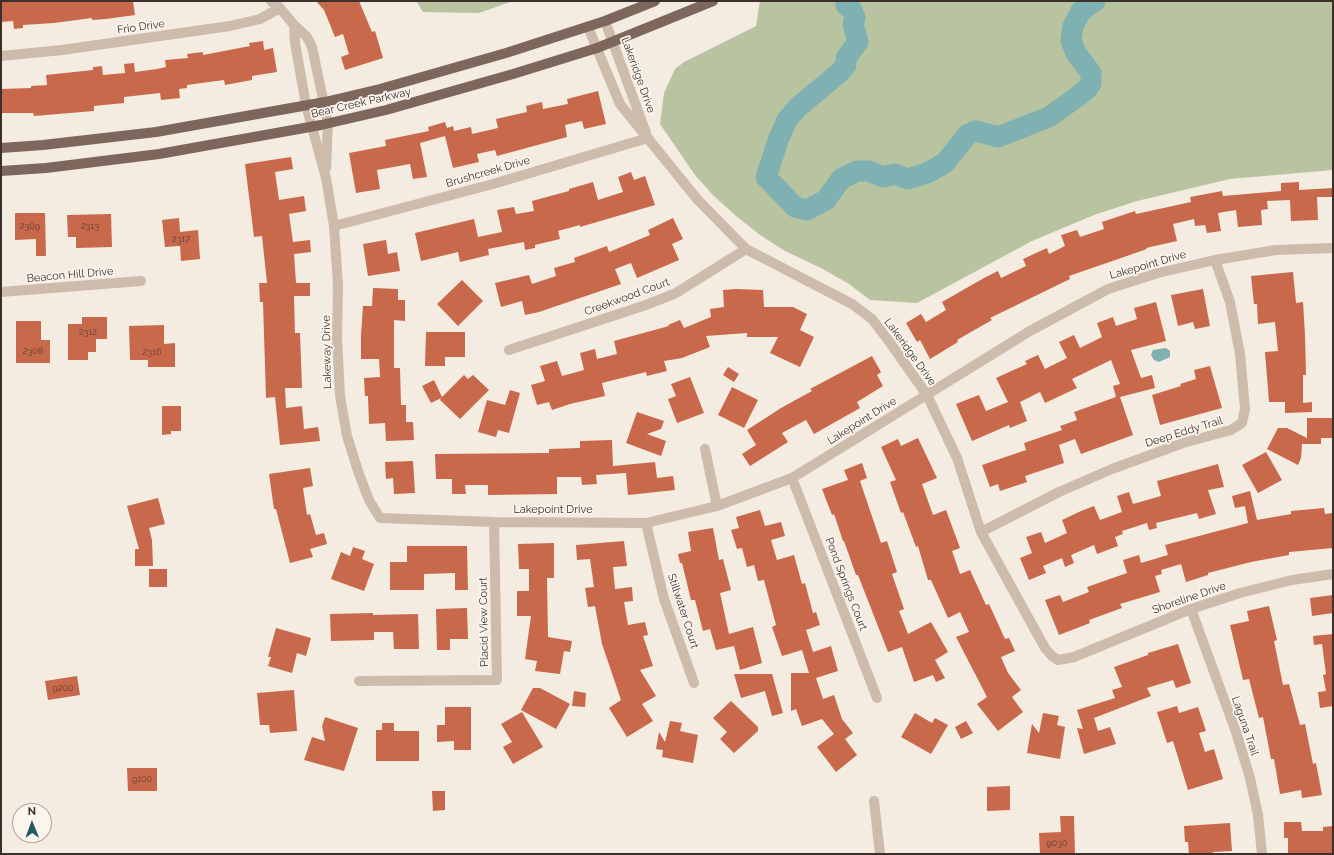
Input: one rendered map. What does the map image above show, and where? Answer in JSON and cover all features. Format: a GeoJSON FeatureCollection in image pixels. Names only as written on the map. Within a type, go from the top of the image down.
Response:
{"type":"FeatureCollection","features":[{"type":"Feature","properties":{"kind":"main road","name":"Bear Creek Parkway"},"geometry":{"type":"LineString","coordinates":[[1,148],[43,145],[149,133],[325,102],[447,70],[588,27],[655,1]]}},
{"type":"Feature","properties":{"kind":"main road","name":"Bear Creek Parkway"},"geometry":{"type":"LineString","coordinates":[[1,171],[46,168],[159,154],[328,123],[446,94],[597,48],[713,1]]}},
{"type":"Feature","properties":{"kind":"street","name":"Lakeway Drive"},"geometry":{"type":"LineString","coordinates":[[271,1],[280,8],[294,26],[307,36],[312,47],[325,102],[328,123],[326,178]]}},
{"type":"Feature","properties":{"kind":"street","name":"Frio Drive"},"geometry":{"type":"LineString","coordinates":[[1,56],[62,50],[230,26],[260,19],[280,8]]}},
{"type":"Feature","properties":{"kind":"street","name":"Lakeridge Drive"},"geometry":{"type":"LineString","coordinates":[[605,21],[648,138]]}},
{"type":"Feature","properties":{"kind":"street","name":"Lakeway Drive"},"geometry":{"type":"LineString","coordinates":[[294,26],[295,43],[306,106],[326,178],[334,226],[338,286],[337,339],[340,396],[349,444],[368,500],[380,518]]}},
{"type":"Feature","properties":{"kind":"street","name":"Lakeridge Drive"},"geometry":{"type":"LineString","coordinates":[[588,27],[620,104],[697,199],[746,249],[852,304],[872,319],[927,395],[957,458],[981,532],[1045,648],[1058,660]]}},
{"type":"Feature","properties":{"kind":"street","name":"Brushcreek Drive"},"geometry":{"type":"LineString","coordinates":[[334,226],[493,184],[648,138]]}},
{"type":"Feature","properties":{"kind":"street","name":"Lakepoint Drive"},"geometry":{"type":"LineString","coordinates":[[380,518],[494,522],[646,523],[717,506],[792,478],[1030,331],[1108,289],[1158,273],[1215,260],[1276,250],[1333,248]]}},
{"type":"Feature","properties":{"kind":"street","name":"Creekwood Court"},"geometry":{"type":"LineString","coordinates":[[509,350],[646,305],[676,293],[746,249]]}},
{"type":"Feature","properties":{"kind":"street","name":"Deep Eddy Trail"},"geometry":{"type":"LineString","coordinates":[[981,532],[1059,492],[1112,469],[1183,443],[1231,430],[1242,423],[1245,409],[1240,354],[1230,302],[1215,260]]}},
{"type":"Feature","properties":{"kind":"street","name":"Beacon Hill Drive"},"geometry":{"type":"LineString","coordinates":[[1,292],[141,281]]}},
{"type":"Feature","properties":{"kind":"street"},"geometry":{"type":"LineString","coordinates":[[705,449],[717,506]]}},
{"type":"Feature","properties":{"kind":"street","name":"Pond Springs Court"},"geometry":{"type":"LineString","coordinates":[[792,478],[878,698]]}},
{"type":"Feature","properties":{"kind":"street","name":"Placid View Court"},"geometry":{"type":"LineString","coordinates":[[359,681],[497,680],[494,522]]}},
{"type":"Feature","properties":{"kind":"street","name":"Stillwater Court"},"geometry":{"type":"LineString","coordinates":[[646,523],[664,599],[694,683]]}},
{"type":"Feature","properties":{"kind":"street","name":"Shoreline Drive"},"geometry":{"type":"LineString","coordinates":[[1058,660],[1074,657],[1191,609],[1240,593],[1292,580],[1333,574]]}},
{"type":"Feature","properties":{"kind":"street","name":"Laguna Trail"},"geometry":{"type":"LineString","coordinates":[[1191,609],[1250,778],[1258,815],[1262,854]]}},
{"type":"Feature","properties":{"kind":"street"},"geometry":{"type":"LineString","coordinates":[[874,800],[880,854]]}},
{"type":"Feature","properties":{"kind":"green space"},"geometry":{"type":"Polygon","coordinates":[[[416,1],[513,1],[479,13],[423,12],[416,1]]]}},
{"type":"Feature","properties":{"kind":"green space"},"geometry":{"type":"Polygon","coordinates":[[[760,1],[1333,1],[1333,170],[1230,179],[1137,201],[1094,215],[1032,241],[917,303],[870,300],[849,284],[821,268],[785,251],[760,235],[736,216],[714,196],[695,175],[660,124],[664,93],[675,69],[684,62],[756,26],[760,1]]]}},
{"type":"Feature","properties":{"kind":"water"},"geometry":{"type":"Polygon","coordinates":[[[1166,348],[1170,351],[1170,357],[1159,362],[1154,360],[1151,355],[1153,350],[1166,348]]]}},
{"type":"Feature","properties":{"kind":"building"},"geometry":{"type":"Polygon","coordinates":[[[1,1],[133,1],[135,15],[106,19],[92,20],[92,18],[23,25],[23,28],[14,29],[13,21],[1,22],[1,1]]]}},
{"type":"Feature","properties":{"kind":"building"},"geometry":{"type":"Polygon","coordinates":[[[316,1],[359,1],[372,32],[375,31],[383,58],[345,70],[341,57],[349,54],[343,34],[335,37],[324,10],[316,1]]]}},
{"type":"Feature","properties":{"kind":"building"},"geometry":{"type":"Polygon","coordinates":[[[263,41],[264,50],[273,48],[277,72],[252,76],[252,80],[225,85],[224,80],[187,85],[187,88],[179,89],[180,98],[161,100],[160,93],[124,97],[124,103],[94,106],[94,111],[34,116],[33,113],[1,113],[1,89],[31,88],[31,86],[47,85],[46,75],[93,70],[93,67],[102,66],[103,75],[125,73],[124,64],[134,63],[135,72],[157,69],[166,67],[165,60],[188,58],[187,54],[203,52],[203,55],[250,46],[249,43],[263,41]]]}},
{"type":"Feature","properties":{"kind":"building"},"geometry":{"type":"Polygon","coordinates":[[[598,91],[606,124],[584,129],[582,121],[565,125],[567,137],[497,156],[495,150],[477,154],[479,162],[453,168],[445,136],[420,143],[427,177],[413,179],[410,164],[377,170],[380,189],[356,193],[349,153],[386,146],[385,140],[429,131],[428,127],[445,122],[447,128],[453,126],[454,131],[471,127],[472,134],[498,128],[496,119],[527,112],[526,106],[542,102],[543,109],[568,104],[567,99],[598,91]]]}},
{"type":"Feature","properties":{"kind":"building"},"geometry":{"type":"Polygon","coordinates":[[[291,157],[293,169],[275,172],[279,200],[304,196],[306,211],[289,214],[293,242],[310,240],[311,252],[294,254],[296,283],[310,283],[310,296],[294,296],[295,333],[300,333],[302,388],[285,388],[286,408],[302,406],[304,429],[318,427],[320,441],[280,445],[275,397],[266,398],[263,302],[260,302],[259,283],[267,283],[262,236],[254,237],[245,164],[291,157]]]}},
{"type":"Feature","properties":{"kind":"building"},"geometry":{"type":"Polygon","coordinates":[[[631,172],[634,180],[645,176],[655,205],[580,227],[580,225],[558,231],[560,239],[535,245],[535,248],[525,250],[524,242],[488,249],[489,255],[460,262],[458,252],[421,261],[415,233],[474,219],[478,237],[502,232],[497,210],[514,207],[516,214],[534,211],[532,201],[569,191],[569,189],[593,182],[598,200],[623,192],[618,177],[631,172]]]}},
{"type":"Feature","properties":{"kind":"building"},"geometry":{"type":"Polygon","coordinates":[[[1299,182],[1299,190],[1333,188],[1333,197],[1317,197],[1318,220],[1291,221],[1290,200],[1267,201],[1268,209],[1261,210],[1262,225],[1238,227],[1236,210],[1218,213],[1221,231],[1207,233],[1205,225],[1195,226],[1194,219],[1173,224],[1177,241],[1146,248],[1147,249],[1069,276],[1070,279],[990,318],[992,320],[957,340],[958,342],[930,359],[920,340],[917,342],[906,323],[921,314],[926,322],[946,310],[942,302],[984,278],[998,271],[1001,278],[1026,266],[1023,259],[1047,248],[1049,254],[1065,246],[1061,235],[1077,230],[1080,237],[1104,229],[1102,222],[1135,211],[1136,214],[1191,202],[1190,197],[1222,191],[1223,196],[1281,191],[1281,183],[1299,182]]]}},
{"type":"Feature","properties":{"kind":"building"},"geometry":{"type":"Polygon","coordinates":[[[15,213],[45,213],[46,256],[36,256],[36,239],[15,240],[15,213]]]}},
{"type":"Feature","properties":{"kind":"building"},"geometry":{"type":"Polygon","coordinates":[[[111,214],[112,247],[76,248],[76,237],[68,237],[67,215],[111,214]]]}},
{"type":"Feature","properties":{"kind":"building"},"geometry":{"type":"Polygon","coordinates":[[[179,218],[180,232],[198,230],[200,259],[181,261],[180,246],[165,247],[162,220],[179,218]]]}},
{"type":"Feature","properties":{"kind":"building"},"geometry":{"type":"Polygon","coordinates":[[[673,218],[683,239],[672,244],[679,260],[637,278],[631,263],[615,269],[621,284],[539,312],[525,315],[522,301],[501,307],[495,283],[529,275],[532,284],[556,276],[554,268],[575,262],[574,258],[607,246],[609,252],[650,235],[648,230],[673,218]]]}},
{"type":"Feature","properties":{"kind":"building"},"geometry":{"type":"Polygon","coordinates":[[[386,240],[388,254],[397,252],[400,271],[368,276],[363,244],[386,240]]]}},
{"type":"Feature","properties":{"kind":"building"},"geometry":{"type":"Polygon","coordinates":[[[1293,272],[1296,303],[1303,302],[1306,375],[1303,375],[1303,403],[1312,402],[1312,412],[1285,413],[1285,402],[1269,402],[1265,352],[1278,351],[1275,322],[1258,324],[1257,304],[1254,304],[1251,276],[1293,272]]]}},
{"type":"Feature","properties":{"kind":"building"},"geometry":{"type":"Polygon","coordinates":[[[462,280],[483,301],[458,326],[437,304],[462,280]]]}},
{"type":"Feature","properties":{"kind":"building"},"geometry":{"type":"Polygon","coordinates":[[[373,288],[398,289],[398,300],[405,300],[405,321],[394,320],[394,368],[400,368],[401,405],[406,405],[406,422],[413,422],[414,440],[386,441],[385,423],[369,424],[368,396],[365,396],[364,378],[380,377],[379,359],[361,359],[361,335],[363,306],[372,306],[373,288]]]}},
{"type":"Feature","properties":{"kind":"building"},"geometry":{"type":"Polygon","coordinates":[[[1203,289],[1210,326],[1195,329],[1193,322],[1178,326],[1171,295],[1203,289]]]}},
{"type":"Feature","properties":{"kind":"building"},"geometry":{"type":"Polygon","coordinates":[[[723,290],[763,290],[764,307],[793,307],[807,314],[800,330],[814,337],[800,367],[770,353],[778,337],[747,337],[747,333],[706,336],[710,347],[682,358],[664,361],[667,371],[647,376],[646,372],[602,383],[605,396],[570,404],[552,410],[549,402],[537,405],[531,385],[545,381],[540,366],[557,361],[562,376],[584,370],[580,353],[595,349],[597,359],[617,354],[614,341],[669,326],[668,325],[680,320],[684,328],[711,317],[710,309],[724,307],[723,290]]]}},
{"type":"Feature","properties":{"kind":"building"},"geometry":{"type":"Polygon","coordinates":[[[1156,302],[1166,341],[1131,350],[1141,378],[1152,375],[1155,388],[1120,397],[1133,435],[1081,454],[1075,439],[1059,445],[1064,463],[1025,476],[1027,482],[1000,491],[998,484],[990,487],[982,465],[1026,450],[1024,443],[1062,430],[1060,426],[1077,420],[1074,412],[1116,397],[1113,386],[1120,384],[1111,360],[1072,379],[1077,388],[1045,403],[1040,392],[1020,402],[1027,421],[1010,428],[1009,425],[972,441],[956,404],[979,395],[986,411],[1008,402],[996,378],[1027,364],[1025,361],[1038,355],[1045,369],[1067,358],[1059,342],[1074,335],[1080,348],[1102,337],[1097,323],[1113,317],[1116,326],[1137,319],[1134,308],[1156,302]]]}},
{"type":"Feature","properties":{"kind":"building"},"geometry":{"type":"Polygon","coordinates":[[[82,317],[107,317],[107,339],[96,339],[96,352],[88,352],[88,360],[68,360],[68,324],[82,324],[82,317]]]}},
{"type":"Feature","properties":{"kind":"building"},"geometry":{"type":"Polygon","coordinates":[[[16,321],[41,321],[41,340],[50,340],[50,363],[16,363],[16,321]]]}},
{"type":"Feature","properties":{"kind":"building"},"geometry":{"type":"Polygon","coordinates":[[[164,325],[164,344],[175,343],[175,367],[148,367],[148,360],[130,360],[129,326],[164,325]]]}},
{"type":"Feature","properties":{"kind":"building"},"geometry":{"type":"Polygon","coordinates":[[[426,332],[465,332],[465,357],[445,357],[445,366],[425,366],[426,332]]]}},
{"type":"Feature","properties":{"kind":"building"},"geometry":{"type":"Polygon","coordinates":[[[872,356],[881,372],[877,375],[883,386],[857,402],[860,408],[814,434],[806,420],[782,433],[788,442],[750,466],[742,454],[756,445],[747,430],[781,408],[812,391],[810,389],[872,356]]]}},
{"type":"Feature","properties":{"kind":"building"},"geometry":{"type":"Polygon","coordinates":[[[1210,366],[1222,408],[1160,425],[1152,395],[1181,386],[1180,384],[1196,379],[1194,370],[1210,366]]]}},
{"type":"Feature","properties":{"kind":"building"},"geometry":{"type":"Polygon","coordinates":[[[728,367],[739,374],[734,382],[723,375],[728,367]]]}},
{"type":"Feature","properties":{"kind":"building"},"geometry":{"type":"Polygon","coordinates":[[[464,375],[468,379],[473,375],[489,390],[460,419],[440,400],[441,398],[431,403],[422,386],[434,380],[442,397],[464,375]]]}},
{"type":"Feature","properties":{"kind":"building"},"geometry":{"type":"Polygon","coordinates":[[[690,377],[704,413],[677,423],[668,399],[676,396],[671,384],[690,377]]]}},
{"type":"Feature","properties":{"kind":"building"},"geometry":{"type":"Polygon","coordinates":[[[732,387],[758,400],[744,428],[718,415],[732,387]]]}},
{"type":"Feature","properties":{"kind":"building"},"geometry":{"type":"Polygon","coordinates":[[[510,390],[520,393],[509,433],[498,430],[496,437],[478,432],[487,400],[505,405],[510,390]]]}},
{"type":"Feature","properties":{"kind":"building"},"geometry":{"type":"Polygon","coordinates":[[[162,406],[181,406],[181,431],[171,431],[171,434],[162,435],[162,406]]]}},
{"type":"Feature","properties":{"kind":"building"},"geometry":{"type":"Polygon","coordinates":[[[637,412],[664,421],[661,429],[647,434],[666,441],[661,456],[626,443],[637,412]]]}},
{"type":"Feature","properties":{"kind":"building"},"geometry":{"type":"Polygon","coordinates":[[[1307,418],[1333,418],[1333,438],[1321,438],[1321,444],[1302,444],[1301,458],[1298,465],[1267,449],[1278,428],[1287,428],[1307,438],[1307,418]]]}},
{"type":"Feature","properties":{"kind":"building"},"geometry":{"type":"Polygon","coordinates":[[[918,438],[937,478],[922,484],[933,515],[946,510],[960,548],[952,551],[960,574],[970,570],[986,605],[989,604],[1005,639],[1009,638],[1015,651],[1001,657],[1008,673],[1021,690],[1012,697],[1023,712],[998,731],[977,704],[987,697],[956,637],[969,632],[960,612],[948,618],[931,580],[928,580],[918,546],[916,547],[903,512],[901,513],[890,482],[896,480],[881,447],[898,439],[901,446],[918,438]]]}},
{"type":"Feature","properties":{"kind":"building"},"geometry":{"type":"Polygon","coordinates":[[[612,440],[613,466],[655,462],[657,478],[673,476],[675,490],[628,495],[626,473],[596,475],[597,484],[582,485],[581,477],[557,477],[557,494],[488,495],[488,485],[465,485],[466,494],[452,494],[452,479],[436,479],[435,454],[549,453],[549,449],[580,448],[580,441],[612,440]]]}},
{"type":"Feature","properties":{"kind":"building"},"geometry":{"type":"Polygon","coordinates":[[[1266,452],[1282,480],[1258,493],[1242,465],[1266,452]]]}},
{"type":"Feature","properties":{"kind":"building"},"geometry":{"type":"Polygon","coordinates":[[[413,461],[415,493],[394,494],[393,478],[386,479],[385,462],[413,461]]]}},
{"type":"Feature","properties":{"kind":"building"},"geometry":{"type":"Polygon","coordinates":[[[862,463],[867,478],[860,481],[881,543],[887,541],[897,572],[892,574],[904,609],[899,611],[908,634],[931,622],[948,652],[935,660],[945,678],[936,682],[933,675],[914,682],[902,647],[888,652],[858,575],[856,575],[834,514],[832,515],[822,489],[848,480],[844,470],[862,463]]]}},
{"type":"Feature","properties":{"kind":"building"},"geometry":{"type":"Polygon","coordinates":[[[1218,464],[1224,487],[1208,490],[1216,514],[1199,519],[1197,513],[1156,523],[1157,528],[1149,530],[1147,523],[1122,531],[1123,534],[1115,537],[1118,546],[1097,554],[1094,545],[1071,555],[1074,563],[1065,567],[1062,558],[1043,566],[1046,573],[1029,580],[1020,558],[1032,553],[1026,537],[1041,532],[1045,543],[1067,533],[1062,520],[1081,511],[1094,506],[1100,520],[1122,512],[1117,496],[1129,492],[1133,504],[1161,496],[1157,481],[1218,464]]]}},
{"type":"Feature","properties":{"kind":"building"},"geometry":{"type":"Polygon","coordinates":[[[310,468],[313,486],[303,488],[307,515],[310,514],[316,535],[324,533],[327,544],[310,549],[313,557],[290,563],[276,509],[274,509],[269,474],[310,468]]]}},
{"type":"Feature","properties":{"kind":"building"},"geometry":{"type":"Polygon","coordinates":[[[1250,491],[1257,520],[1291,514],[1291,511],[1324,508],[1325,514],[1333,513],[1333,548],[1289,552],[1289,555],[1251,562],[1208,573],[1208,575],[1186,582],[1181,564],[1161,570],[1162,574],[1155,576],[1160,592],[1120,604],[1122,608],[1089,620],[1090,623],[1059,635],[1045,600],[1060,595],[1063,602],[1089,592],[1087,587],[1127,573],[1123,560],[1139,555],[1141,563],[1168,555],[1165,545],[1248,523],[1245,506],[1235,508],[1232,496],[1250,491]]]}},
{"type":"Feature","properties":{"kind":"building"},"geometry":{"type":"Polygon","coordinates":[[[158,498],[165,524],[149,528],[152,540],[153,566],[135,566],[135,549],[139,549],[127,506],[158,498]]]}},
{"type":"Feature","properties":{"kind":"building"},"geometry":{"type":"Polygon","coordinates":[[[760,510],[765,526],[781,522],[785,536],[771,540],[777,560],[794,555],[802,584],[805,583],[813,613],[816,612],[820,625],[806,630],[813,652],[831,646],[838,671],[816,678],[823,699],[834,695],[842,719],[853,733],[845,739],[857,755],[836,772],[817,747],[834,734],[822,719],[802,726],[796,709],[791,711],[791,673],[809,673],[802,650],[782,656],[772,627],[776,625],[764,580],[758,581],[754,565],[747,567],[742,548],[737,549],[731,530],[739,528],[736,517],[760,510]]]}},
{"type":"Feature","properties":{"kind":"building"},"geometry":{"type":"Polygon","coordinates":[[[713,528],[719,560],[723,559],[731,590],[720,593],[729,634],[753,627],[762,663],[740,670],[734,646],[716,650],[710,629],[703,631],[695,600],[691,600],[682,563],[680,563],[678,554],[691,551],[688,532],[713,528]]]}},
{"type":"Feature","properties":{"kind":"building"},"geometry":{"type":"Polygon","coordinates":[[[624,541],[627,566],[613,567],[615,589],[632,587],[633,601],[624,602],[628,625],[645,622],[648,635],[643,636],[653,666],[640,670],[656,696],[642,704],[653,721],[627,737],[609,708],[621,700],[602,644],[595,606],[588,607],[585,588],[594,587],[590,559],[577,560],[576,545],[624,541]]]}},
{"type":"Feature","properties":{"kind":"building"},"geometry":{"type":"Polygon","coordinates":[[[554,543],[554,578],[547,578],[548,637],[572,641],[570,652],[564,651],[560,674],[535,671],[537,661],[525,659],[531,616],[517,616],[517,591],[529,591],[529,569],[519,569],[518,544],[554,543]]]}},
{"type":"Feature","properties":{"kind":"building"},"geometry":{"type":"Polygon","coordinates":[[[407,546],[467,546],[468,590],[455,590],[455,573],[424,574],[424,590],[390,590],[390,562],[407,562],[407,546]]]}},
{"type":"Feature","properties":{"kind":"building"},"geometry":{"type":"Polygon","coordinates":[[[353,547],[365,551],[362,559],[374,564],[364,591],[331,579],[341,552],[350,556],[353,547]]]}},
{"type":"Feature","properties":{"kind":"building"},"geometry":{"type":"Polygon","coordinates":[[[149,569],[167,569],[167,587],[149,587],[149,569]]]}},
{"type":"Feature","properties":{"kind":"building"},"geometry":{"type":"Polygon","coordinates":[[[1333,595],[1333,613],[1312,616],[1310,598],[1333,595]]]}},
{"type":"Feature","properties":{"kind":"building"},"geometry":{"type":"Polygon","coordinates":[[[1269,606],[1277,640],[1274,641],[1283,685],[1289,684],[1300,725],[1305,724],[1313,764],[1316,763],[1322,795],[1302,798],[1301,790],[1280,794],[1274,759],[1271,759],[1263,717],[1259,718],[1249,679],[1243,680],[1230,625],[1249,621],[1247,611],[1269,606]]]}},
{"type":"Feature","properties":{"kind":"building"},"geometry":{"type":"Polygon","coordinates":[[[467,608],[468,639],[450,639],[450,650],[437,650],[436,609],[467,608]]]}},
{"type":"Feature","properties":{"kind":"building"},"geometry":{"type":"Polygon","coordinates":[[[373,613],[373,615],[418,614],[419,649],[394,649],[393,632],[374,632],[374,640],[331,641],[330,614],[373,613]]]}},
{"type":"Feature","properties":{"kind":"building"},"geometry":{"type":"Polygon","coordinates":[[[276,628],[311,638],[306,656],[297,653],[292,673],[268,666],[271,657],[268,657],[276,628]]]}},
{"type":"Feature","properties":{"kind":"building"},"geometry":{"type":"Polygon","coordinates":[[[1333,634],[1333,706],[1320,708],[1318,692],[1326,691],[1323,675],[1326,674],[1322,644],[1314,645],[1313,636],[1333,634]]]}},
{"type":"Feature","properties":{"kind":"building"},"geometry":{"type":"Polygon","coordinates":[[[1178,644],[1191,683],[1176,688],[1173,680],[1147,688],[1151,696],[1094,718],[1098,731],[1110,727],[1116,744],[1084,754],[1077,728],[1083,729],[1077,710],[1115,698],[1112,690],[1122,687],[1114,667],[1148,655],[1148,653],[1178,644]]]}},
{"type":"Feature","properties":{"kind":"building"},"geometry":{"type":"Polygon","coordinates":[[[734,674],[772,674],[783,713],[772,716],[765,691],[741,698],[734,674]]]}},
{"type":"Feature","properties":{"kind":"building"},"geometry":{"type":"Polygon","coordinates":[[[77,676],[80,695],[48,700],[45,681],[77,676]]]}},
{"type":"Feature","properties":{"kind":"building"},"geometry":{"type":"Polygon","coordinates":[[[533,688],[540,688],[570,704],[556,729],[521,710],[533,688]]]}},
{"type":"Feature","properties":{"kind":"building"},"geometry":{"type":"Polygon","coordinates":[[[294,690],[297,731],[270,733],[269,725],[260,725],[257,693],[294,690]]]}},
{"type":"Feature","properties":{"kind":"building"},"geometry":{"type":"Polygon","coordinates":[[[574,691],[586,693],[585,707],[572,706],[574,691]]]}},
{"type":"Feature","properties":{"kind":"building"},"geometry":{"type":"Polygon","coordinates":[[[731,701],[758,727],[758,731],[734,753],[720,739],[727,732],[713,718],[731,701]]]}},
{"type":"Feature","properties":{"kind":"building"},"geometry":{"type":"Polygon","coordinates":[[[1177,706],[1179,713],[1198,707],[1206,731],[1199,733],[1205,752],[1214,749],[1223,779],[1188,790],[1173,741],[1167,743],[1157,712],[1177,706]]]}},
{"type":"Feature","properties":{"kind":"building"},"geometry":{"type":"Polygon","coordinates":[[[445,707],[471,707],[471,750],[454,750],[454,741],[437,742],[437,725],[445,725],[445,707]]]}},
{"type":"Feature","properties":{"kind":"building"},"geometry":{"type":"Polygon","coordinates":[[[522,712],[543,747],[513,764],[503,747],[512,742],[501,724],[522,712]]]}},
{"type":"Feature","properties":{"kind":"building"},"geometry":{"type":"Polygon","coordinates":[[[915,713],[932,723],[935,718],[948,725],[931,754],[901,737],[915,713]]]}},
{"type":"Feature","properties":{"kind":"building"},"geometry":{"type":"Polygon","coordinates":[[[1043,713],[1059,716],[1057,725],[1065,727],[1060,759],[1027,753],[1032,724],[1039,733],[1043,713]]]}},
{"type":"Feature","properties":{"kind":"building"},"geometry":{"type":"Polygon","coordinates":[[[325,717],[358,728],[344,771],[304,760],[312,737],[325,741],[322,726],[325,717]]]}},
{"type":"Feature","properties":{"kind":"building"},"geometry":{"type":"Polygon","coordinates":[[[670,721],[682,723],[680,731],[698,735],[693,763],[662,757],[663,750],[656,749],[659,732],[665,742],[670,721]]]}},
{"type":"Feature","properties":{"kind":"building"},"geometry":{"type":"Polygon","coordinates":[[[966,721],[973,733],[961,739],[955,727],[966,721]]]}},
{"type":"Feature","properties":{"kind":"building"},"geometry":{"type":"Polygon","coordinates":[[[382,723],[394,723],[394,731],[419,731],[419,761],[376,761],[376,730],[382,730],[382,723]]]}},
{"type":"Feature","properties":{"kind":"building"},"geometry":{"type":"Polygon","coordinates":[[[127,768],[157,768],[157,791],[128,791],[127,768]]]}},
{"type":"Feature","properties":{"kind":"building"},"geometry":{"type":"Polygon","coordinates":[[[1010,786],[1010,810],[987,811],[987,787],[1010,786]]]}},
{"type":"Feature","properties":{"kind":"building"},"geometry":{"type":"Polygon","coordinates":[[[432,791],[445,791],[445,810],[433,811],[432,791]]]}},
{"type":"Feature","properties":{"kind":"building"},"geometry":{"type":"Polygon","coordinates":[[[1060,816],[1074,816],[1075,854],[1040,854],[1039,833],[1061,832],[1060,816]]]}},
{"type":"Feature","properties":{"kind":"building"},"geometry":{"type":"Polygon","coordinates":[[[1284,822],[1301,822],[1302,831],[1323,831],[1323,827],[1333,826],[1333,854],[1288,854],[1288,838],[1284,838],[1284,822]]]}},
{"type":"Feature","properties":{"kind":"building"},"geometry":{"type":"Polygon","coordinates":[[[1230,823],[1232,851],[1213,852],[1213,854],[1189,854],[1188,842],[1185,842],[1184,826],[1230,823]]]}},
{"type":"Feature","properties":{"kind":"waterway"},"geometry":{"type":"LineString","coordinates":[[846,1],[846,5],[852,10],[855,18],[853,24],[858,42],[846,58],[846,65],[840,72],[797,108],[787,120],[779,138],[766,177],[795,207],[807,210],[826,200],[841,179],[857,171],[869,171],[883,177],[895,174],[908,179],[927,173],[945,163],[968,134],[976,131],[998,137],[1049,117],[1077,97],[1088,88],[1091,83],[1091,73],[1076,53],[1071,41],[1073,26],[1081,11],[1095,1]]}}]}
